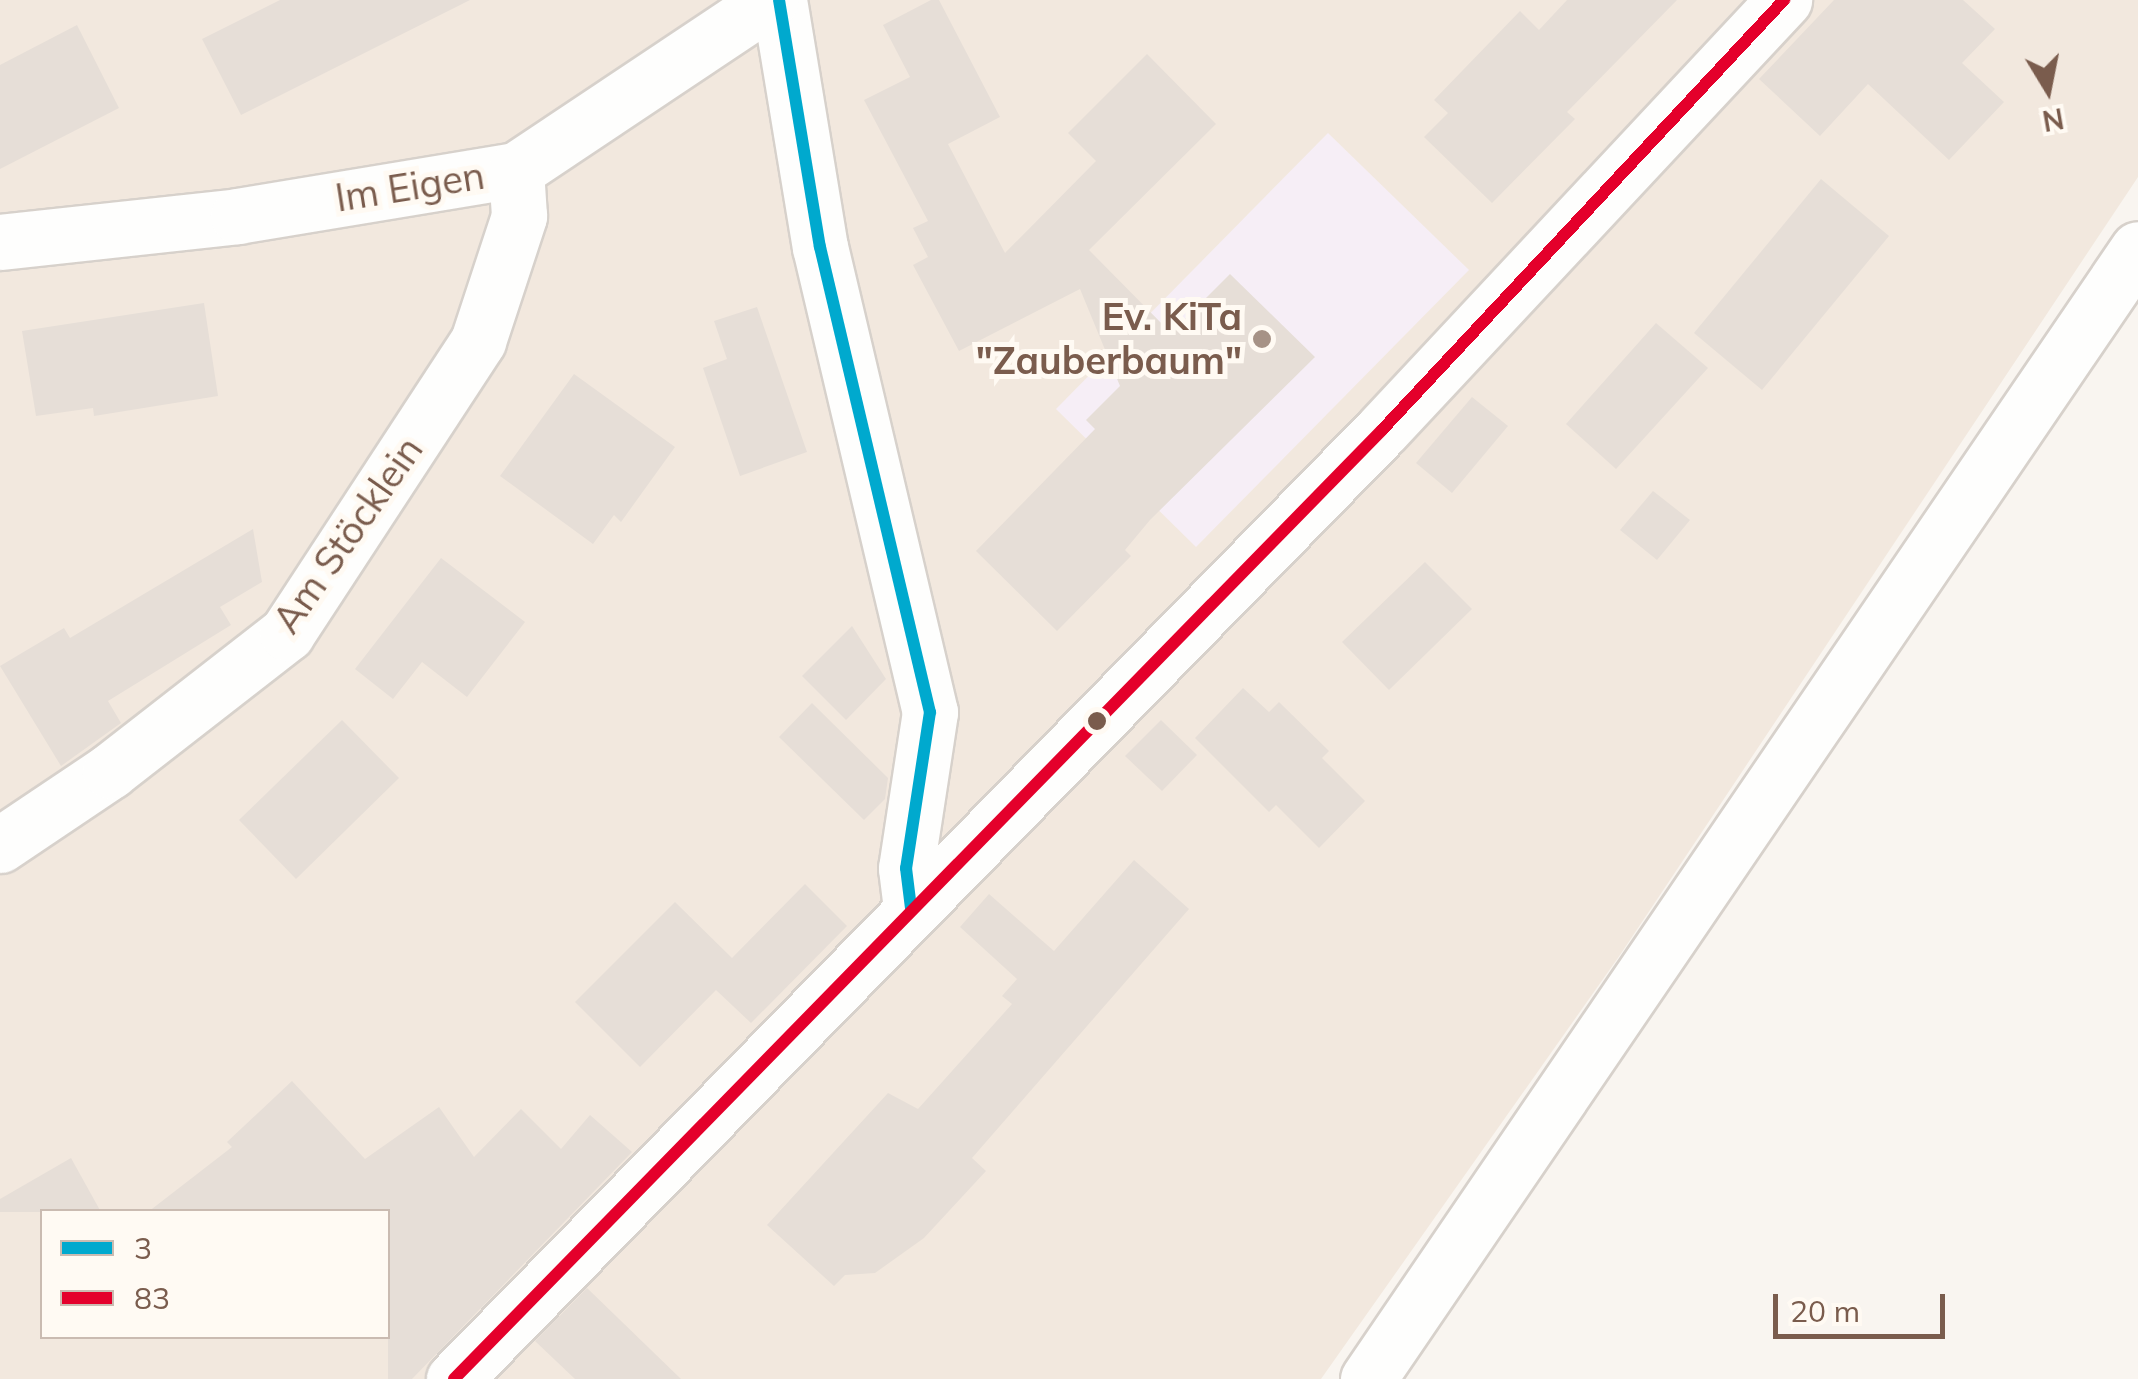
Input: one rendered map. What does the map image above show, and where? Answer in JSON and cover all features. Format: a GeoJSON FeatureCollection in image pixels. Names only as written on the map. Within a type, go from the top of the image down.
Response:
{"type":"FeatureCollection","features":[{"type":"Feature","properties":{"kind":"street","name":"Im Eigen"},"geometry":{"type":"LineString","coordinates":[[0,242],[238,216],[516,170],[775,0]]}},
{"type":"Feature","properties":{"kind":"street"},"geometry":{"type":"LineString","coordinates":[[775,0],[820,246],[930,712],[906,868],[911,908]]}},
{"type":"Feature","properties":{"kind":"street"},"geometry":{"type":"LineString","coordinates":[[454,1379],[1382,430],[1784,0]]}},
{"type":"Feature","properties":{"kind":"street","name":"Am Stöcklein"},"geometry":{"type":"LineString","coordinates":[[0,845],[110,772],[287,633],[478,341],[519,216],[516,170]]}},
{"type":"Feature","properties":{"kind":"street"},"geometry":{"type":"LineString","coordinates":[[1368,1379],[2138,249]]}},
{"type":"Feature","properties":{"kind":"shaded area"},"geometry":{"type":"Polygon","coordinates":[[[0,0],[2138,0],[2138,177],[1620,955],[1321,1379],[0,1379],[0,0]]]}},
{"type":"Feature","properties":{"kind":"shaded area","name":"Ev. KiTa \"Zauberbaum\""},"geometry":{"type":"Polygon","coordinates":[[[1328,133],[1469,270],[1196,547],[1056,409],[1328,133]]]}},
{"type":"Feature","properties":{"kind":"building"},"geometry":{"type":"Polygon","coordinates":[[[280,0],[470,0],[241,115],[202,39],[280,0]]]}},
{"type":"Feature","properties":{"kind":"building"},"geometry":{"type":"Polygon","coordinates":[[[931,0],[939,0],[1000,117],[948,144],[1005,253],[1096,161],[1068,133],[1147,54],[1216,124],[1089,250],[1171,333],[1230,274],[1315,357],[1150,520],[1125,550],[1131,556],[1057,631],[976,551],[1095,429],[1086,420],[1120,386],[1080,289],[959,351],[913,265],[928,257],[913,228],[928,221],[864,100],[910,77],[883,25],[931,0]]]}},
{"type":"Feature","properties":{"kind":"building"},"geometry":{"type":"Polygon","coordinates":[[[1567,0],[1677,0],[1567,112],[1575,119],[1492,203],[1424,137],[1448,113],[1434,100],[1520,11],[1539,30],[1567,0]]]}},
{"type":"Feature","properties":{"kind":"building"},"geometry":{"type":"Polygon","coordinates":[[[1834,0],[1963,0],[1995,29],[1962,63],[2004,102],[1949,160],[1868,84],[1820,136],[1759,79],[1834,0]]]}},
{"type":"Feature","properties":{"kind":"building"},"geometry":{"type":"Polygon","coordinates":[[[77,25],[119,108],[0,169],[0,65],[77,25]]]}},
{"type":"Feature","properties":{"kind":"building"},"geometry":{"type":"Polygon","coordinates":[[[1821,179],[1889,236],[1762,390],[1694,333],[1821,179]]]}},
{"type":"Feature","properties":{"kind":"building"},"geometry":{"type":"Polygon","coordinates":[[[204,303],[218,396],[94,416],[93,408],[36,416],[22,331],[204,303]]]}},
{"type":"Feature","properties":{"kind":"building"},"geometry":{"type":"Polygon","coordinates":[[[757,307],[807,452],[740,476],[703,368],[727,359],[714,321],[757,307]]]}},
{"type":"Feature","properties":{"kind":"building"},"geometry":{"type":"Polygon","coordinates":[[[1656,323],[1708,368],[1616,469],[1566,424],[1656,323]]]}},
{"type":"Feature","properties":{"kind":"building"},"geometry":{"type":"Polygon","coordinates":[[[574,374],[675,447],[621,522],[614,515],[593,544],[500,476],[574,374]]]}},
{"type":"Feature","properties":{"kind":"building"},"geometry":{"type":"Polygon","coordinates":[[[1472,397],[1508,426],[1452,493],[1416,463],[1472,397]]]}},
{"type":"Feature","properties":{"kind":"building"},"geometry":{"type":"Polygon","coordinates":[[[1653,491],[1690,520],[1657,560],[1620,530],[1653,491]]]}},
{"type":"Feature","properties":{"kind":"building"},"geometry":{"type":"Polygon","coordinates":[[[253,529],[262,582],[220,607],[231,625],[108,701],[121,723],[61,766],[0,666],[64,628],[70,638],[253,529]]]}},
{"type":"Feature","properties":{"kind":"building"},"geometry":{"type":"Polygon","coordinates":[[[441,558],[525,622],[467,697],[422,662],[393,699],[355,669],[441,558]]]}},
{"type":"Feature","properties":{"kind":"building"},"geometry":{"type":"Polygon","coordinates":[[[1425,562],[1472,609],[1389,690],[1342,642],[1425,562]]]}},
{"type":"Feature","properties":{"kind":"building"},"geometry":{"type":"Polygon","coordinates":[[[852,626],[886,679],[846,720],[802,676],[852,626]]]}},
{"type":"Feature","properties":{"kind":"building"},"geometry":{"type":"Polygon","coordinates":[[[1243,688],[1269,712],[1279,702],[1329,751],[1322,758],[1365,801],[1319,848],[1276,805],[1269,812],[1195,738],[1243,688]]]}},
{"type":"Feature","properties":{"kind":"building"},"geometry":{"type":"Polygon","coordinates":[[[812,703],[888,778],[885,799],[864,820],[779,737],[812,703]]]}},
{"type":"Feature","properties":{"kind":"building"},"geometry":{"type":"Polygon","coordinates":[[[342,720],[399,778],[296,879],[239,820],[342,720]]]}},
{"type":"Feature","properties":{"kind":"building"},"geometry":{"type":"Polygon","coordinates":[[[1161,720],[1197,755],[1162,791],[1125,756],[1161,720]]]}},
{"type":"Feature","properties":{"kind":"building"},"geometry":{"type":"Polygon","coordinates":[[[1134,860],[1189,909],[972,1158],[986,1171],[924,1238],[875,1273],[845,1275],[834,1286],[767,1225],[888,1093],[918,1109],[1012,1004],[1002,996],[1017,979],[960,927],[989,894],[1054,951],[1134,860]]]}},
{"type":"Feature","properties":{"kind":"building"},"geometry":{"type":"Polygon","coordinates":[[[805,884],[847,926],[751,1023],[716,990],[640,1067],[575,1002],[675,902],[732,958],[805,884]]]}},
{"type":"Feature","properties":{"kind":"building"},"geometry":{"type":"Polygon","coordinates":[[[292,1081],[365,1159],[439,1107],[474,1157],[521,1109],[561,1149],[590,1115],[632,1152],[412,1379],[388,1379],[390,1209],[152,1209],[232,1147],[227,1142],[292,1081]]]}},
{"type":"Feature","properties":{"kind":"building"},"geometry":{"type":"Polygon","coordinates":[[[71,1158],[99,1209],[0,1212],[0,1199],[71,1158]]]}},
{"type":"Feature","properties":{"kind":"building"},"geometry":{"type":"Polygon","coordinates":[[[587,1288],[681,1379],[575,1379],[535,1341],[587,1288]]]}},
{"type":"Feature","properties":{"kind":"transit line","name":"3"},"geometry":{"type":"LineString","coordinates":[[779,0],[820,247],[930,712],[906,868],[911,908]]}},
{"type":"Feature","properties":{"kind":"transit line","name":"83"},"geometry":{"type":"LineString","coordinates":[[454,1379],[1382,430],[1784,0]]}},
{"type":"Feature","properties":{"kind":"place","name":"Ev. KiTa \"Zauberbaum\""},"geometry":{"type":"Point","coordinates":[1262,339]}}]}
